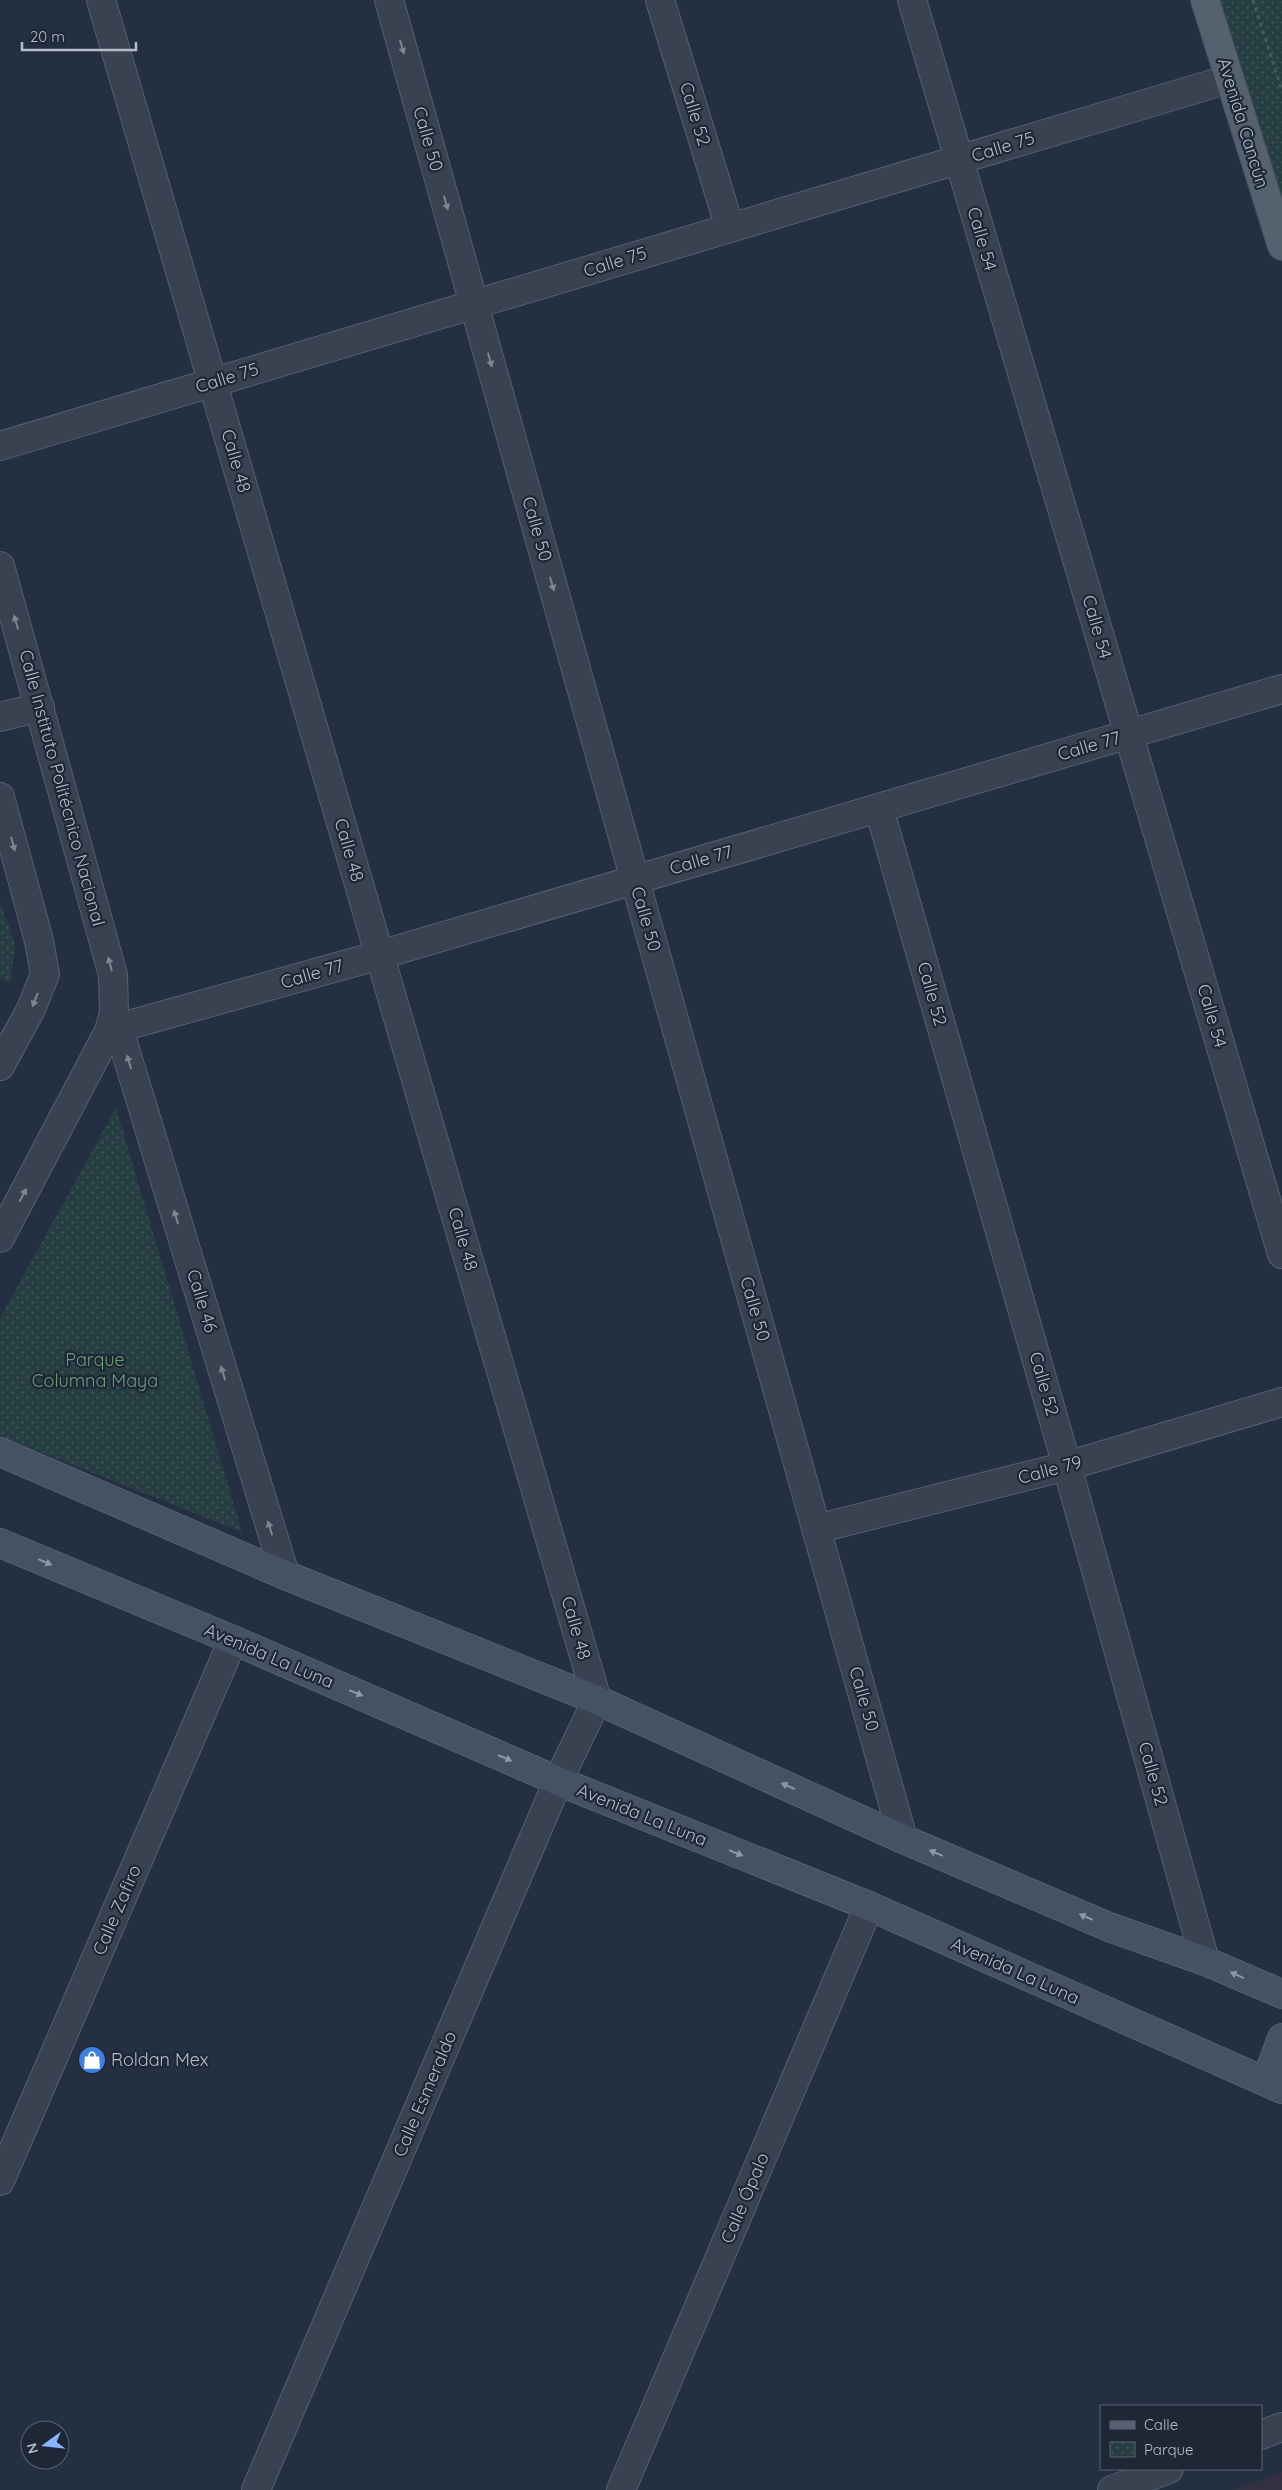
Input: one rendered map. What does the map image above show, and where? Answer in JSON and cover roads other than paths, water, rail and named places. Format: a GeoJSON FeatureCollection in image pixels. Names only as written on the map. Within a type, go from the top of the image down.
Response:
{"type":"FeatureCollection","features":[{"type":"Feature","properties":{"kind":"main road","name":"Avenida Cancún"},"geometry":{"type":"LineString","coordinates":[[1205,0],[1282,246]]}},
{"type":"Feature","properties":{"kind":"main road"},"geometry":{"type":"LineString","coordinates":[[0,1452],[285,1575],[597,1700],[903,1839],[1109,1927],[1205,1961],[1282,1994]]}},
{"type":"Feature","properties":{"kind":"main road","name":"Avenida La Luna"},"geometry":{"type":"LineString","coordinates":[[0,1543],[233,1640],[558,1781],[869,1906],[1274,2085]]}},
{"type":"Feature","properties":{"kind":"main road"},"geometry":{"type":"LineString","coordinates":[[1274,2085],[1282,2038]]}},
{"type":"Feature","properties":{"kind":"street","name":"Calle 48"},"geometry":{"type":"LineString","coordinates":[[102,0],[597,1700]]}},
{"type":"Feature","properties":{"kind":"street","name":"Calle 50"},"geometry":{"type":"LineString","coordinates":[[389,0],[903,1839]]}},
{"type":"Feature","properties":{"kind":"street","name":"Calle 52"},"geometry":{"type":"LineString","coordinates":[[660,0],[730,228]]}},
{"type":"Feature","properties":{"kind":"street","name":"Calle 54"},"geometry":{"type":"LineString","coordinates":[[912,0],[1282,1254]]}},
{"type":"Feature","properties":{"kind":"street","name":"Calle 75"},"geometry":{"type":"LineString","coordinates":[[0,446],[1229,79]]}},
{"type":"Feature","properties":{"kind":"street","name":"Calle Instituto Politécnico Nacional"},"geometry":{"type":"LineString","coordinates":[[0,566],[113,975],[116,1020]]}},
{"type":"Feature","properties":{"kind":"street","name":"Calle 77"},"geometry":{"type":"LineString","coordinates":[[116,1020],[380,955],[1282,689]]}},
{"type":"Feature","properties":{"kind":"street"},"geometry":{"type":"LineString","coordinates":[[0,717],[40,707]]}},
{"type":"Feature","properties":{"kind":"street"},"geometry":{"type":"LineString","coordinates":[[0,797],[40,941],[45,974],[32,1009],[0,1066]]}},
{"type":"Feature","properties":{"kind":"street","name":"Calle 52"},"geometry":{"type":"LineString","coordinates":[[879,808],[1067,1466],[1205,1961]]}},
{"type":"Feature","properties":{"kind":"street"},"geometry":{"type":"LineString","coordinates":[[0,1238],[116,1020]]}},
{"type":"Feature","properties":{"kind":"street","name":"Calle 46"},"geometry":{"type":"LineString","coordinates":[[116,1020],[285,1575]]}},
{"type":"Feature","properties":{"kind":"street","name":"Calle 79"},"geometry":{"type":"LineString","coordinates":[[816,1529],[1067,1466],[1282,1402]]}},
{"type":"Feature","properties":{"kind":"street","name":"Calle Zafiro"},"geometry":{"type":"LineString","coordinates":[[0,2181],[233,1640]]}},
{"type":"Feature","properties":{"kind":"street","name":"Calle Esmeraldo"},"geometry":{"type":"LineString","coordinates":[[256,2490],[558,1781],[597,1700]]}},
{"type":"Feature","properties":{"kind":"street","name":"Calle Ópalo"},"geometry":{"type":"LineString","coordinates":[[621,2490],[869,1906]]}},
{"type":"Feature","properties":{"kind":"street"},"geometry":{"type":"LineString","coordinates":[[1262,2435],[1282,2427]]}},
{"type":"Feature","properties":{"kind":"street"},"geometry":{"type":"LineString","coordinates":[[1112,2490],[1166,2470]]}},
{"type":"Feature","properties":{"kind":"place","name":"Roldan Mex"},"geometry":{"type":"Point","coordinates":[92,2060]}},
{"type":"Feature","properties":{"kind":"park label","name":"Parque Columna Maya"},"geometry":{"type":"Point","coordinates":[95,1370]}}]}
